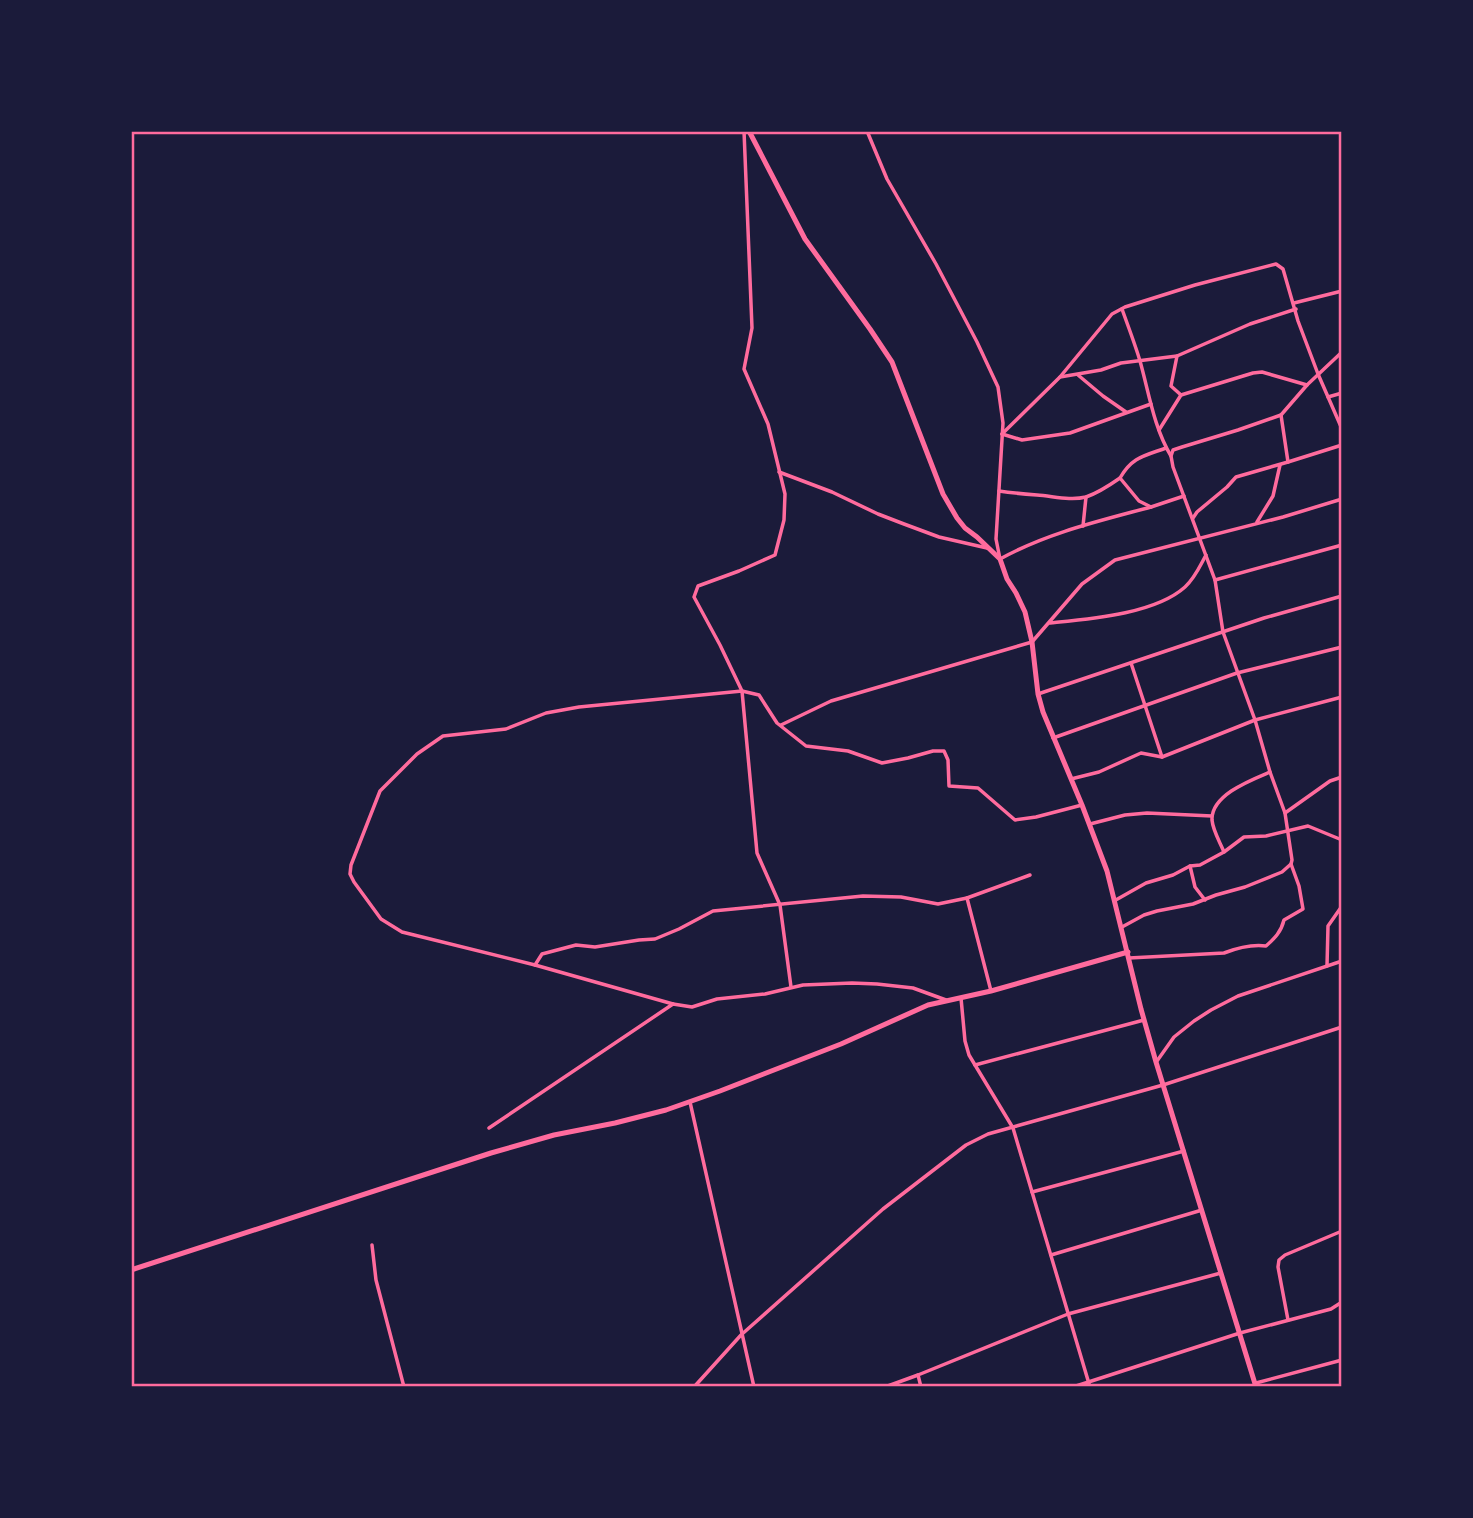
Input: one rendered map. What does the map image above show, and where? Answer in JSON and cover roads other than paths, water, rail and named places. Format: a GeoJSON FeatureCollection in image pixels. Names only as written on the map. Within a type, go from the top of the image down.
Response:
{"type":"FeatureCollection","features":[{"type":"Feature","properties":{"kind":"main road"},"geometry":{"type":"LineString","coordinates":[[747,131],[805,239],[892,362],[943,494],[965,528],[1000,559],[1007,579],[1025,612],[1043,712],[1107,871],[1156,1062],[1256,1385]]}},
{"type":"Feature","properties":{"kind":"main road"},"geometry":{"type":"LineString","coordinates":[[131,1270],[491,1153],[554,1135],[666,1110],[831,1048],[928,1006],[1128,955]]}},
{"type":"Feature","properties":{"kind":"street"},"geometry":{"type":"LineString","coordinates":[[747,131],[752,328],[744,369],[768,424],[785,494],[784,520],[775,555],[698,586],[694,597],[742,691],[757,853],[780,905],[791,987]]}},
{"type":"Feature","properties":{"kind":"street"},"geometry":{"type":"LineString","coordinates":[[867,131],[887,179],[936,264],[998,387],[1002,407],[996,539],[1000,559],[1026,545],[1184,496]]}},
{"type":"Feature","properties":{"kind":"street"},"geometry":{"type":"LineString","coordinates":[[1002,434],[1060,377],[1112,314],[1195,285],[1276,264],[1283,269],[1298,321],[1342,429]]}},
{"type":"Feature","properties":{"kind":"street"},"geometry":{"type":"LineString","coordinates":[[1060,377],[1101,370],[1121,363],[1177,356],[1295,306],[1342,291]]}},
{"type":"Feature","properties":{"kind":"street"},"geometry":{"type":"LineString","coordinates":[[1122,309],[1159,430],[1171,456]]}},
{"type":"Feature","properties":{"kind":"street"},"geometry":{"type":"LineString","coordinates":[[1128,955],[1224,953],[1237,948],[1266,946],[1281,930],[1284,919],[1304,909],[1292,864],[1285,813],[1223,632],[1214,580],[1172,467],[1171,456],[1173,450],[1282,415],[1307,385],[1342,352]]}},
{"type":"Feature","properties":{"kind":"street"},"geometry":{"type":"LineString","coordinates":[[1177,356],[1171,386],[1181,395]]}},
{"type":"Feature","properties":{"kind":"street"},"geometry":{"type":"LineString","coordinates":[[1159,430],[1181,395],[1253,373],[1262,372],[1307,385]]}},
{"type":"Feature","properties":{"kind":"street"},"geometry":{"type":"LineString","coordinates":[[1077,374],[1126,412]]}},
{"type":"Feature","properties":{"kind":"street"},"geometry":{"type":"LineString","coordinates":[[1328,397],[1342,393]]}},
{"type":"Feature","properties":{"kind":"street"},"geometry":{"type":"LineString","coordinates":[[1002,434],[1022,440],[1070,433],[1151,404]]}},
{"type":"Feature","properties":{"kind":"street"},"geometry":{"type":"LineString","coordinates":[[1282,415],[1288,461]]}},
{"type":"Feature","properties":{"kind":"street"},"geometry":{"type":"LineString","coordinates":[[1192,520],[1197,512],[1236,477],[1342,445]]}},
{"type":"Feature","properties":{"kind":"street"},"geometry":{"type":"LineString","coordinates":[[999,491],[1051,498],[1086,497],[1110,486],[1120,478],[1127,466],[1138,458],[1166,448]]}},
{"type":"Feature","properties":{"kind":"street"},"geometry":{"type":"LineString","coordinates":[[1256,523],[1273,496],[1281,464]]}},
{"type":"Feature","properties":{"kind":"street"},"geometry":{"type":"LineString","coordinates":[[779,472],[904,524],[954,541],[991,549]]}},
{"type":"Feature","properties":{"kind":"street"},"geometry":{"type":"LineString","coordinates":[[1120,478],[1139,501],[1151,507]]}},
{"type":"Feature","properties":{"kind":"street"},"geometry":{"type":"LineString","coordinates":[[1083,526],[1086,497]]}},
{"type":"Feature","properties":{"kind":"street"},"geometry":{"type":"LineString","coordinates":[[780,725],[831,701],[1032,642],[1083,584],[1115,560],[1342,499]]}},
{"type":"Feature","properties":{"kind":"street"},"geometry":{"type":"LineString","coordinates":[[1214,580],[1342,544]]}},
{"type":"Feature","properties":{"kind":"street"},"geometry":{"type":"LineString","coordinates":[[1049,623],[1116,614],[1165,600],[1177,594],[1193,579],[1206,555]]}},
{"type":"Feature","properties":{"kind":"street"},"geometry":{"type":"LineString","coordinates":[[1038,694],[1270,616],[1342,596]]}},
{"type":"Feature","properties":{"kind":"street"},"geometry":{"type":"LineString","coordinates":[[1053,738],[1237,673],[1342,647]]}},
{"type":"Feature","properties":{"kind":"street"},"geometry":{"type":"LineString","coordinates":[[1131,662],[1162,757]]}},
{"type":"Feature","properties":{"kind":"street"},"geometry":{"type":"LineString","coordinates":[[948,1001],[913,988],[842,984],[791,987],[765,994],[717,999],[692,1007],[673,1004],[536,965],[402,932],[381,919],[354,882],[351,865],[380,791],[417,754],[443,736],[506,729],[546,713],[579,707],[742,691],[759,695],[780,725],[806,746],[848,751],[882,763],[944,751],[948,760],[949,786],[978,788],[1015,820],[1082,805]]}},
{"type":"Feature","properties":{"kind":"street"},"geometry":{"type":"LineString","coordinates":[[1071,779],[1099,772],[1141,753],[1162,757],[1255,720],[1342,697]]}},
{"type":"Feature","properties":{"kind":"street"},"geometry":{"type":"LineString","coordinates":[[1224,852],[1212,816],[1226,795],[1243,783],[1270,772]]}},
{"type":"Feature","properties":{"kind":"street"},"geometry":{"type":"LineString","coordinates":[[1285,813],[1330,781],[1342,777]]}},
{"type":"Feature","properties":{"kind":"street"},"geometry":{"type":"LineString","coordinates":[[1090,824],[1125,815],[1147,813],[1212,816]]}},
{"type":"Feature","properties":{"kind":"street"},"geometry":{"type":"LineString","coordinates":[[1114,901],[1146,883],[1173,875],[1190,866],[1200,865],[1244,838],[1308,826],[1342,840]]}},
{"type":"Feature","properties":{"kind":"street"},"geometry":{"type":"LineString","coordinates":[[1122,927],[1144,915],[1194,904],[1245,887],[1282,872],[1292,864]]}},
{"type":"Feature","properties":{"kind":"street"},"geometry":{"type":"LineString","coordinates":[[1190,866],[1195,887],[1205,900]]}},
{"type":"Feature","properties":{"kind":"street"},"geometry":{"type":"LineString","coordinates":[[536,965],[542,954],[576,945],[595,947],[655,939],[712,911],[863,896],[901,897],[938,904],[967,898],[1030,875]]}},
{"type":"Feature","properties":{"kind":"street"},"geometry":{"type":"LineString","coordinates":[[967,898],[992,991]]}},
{"type":"Feature","properties":{"kind":"street"},"geometry":{"type":"LineString","coordinates":[[1327,966],[1328,926],[1342,906]]}},
{"type":"Feature","properties":{"kind":"street"},"geometry":{"type":"LineString","coordinates":[[1156,1062],[1174,1037],[1211,1010],[1238,996],[1342,961]]}},
{"type":"Feature","properties":{"kind":"street"},"geometry":{"type":"LineString","coordinates":[[961,998],[969,1055],[1013,1128],[1090,1387]]}},
{"type":"Feature","properties":{"kind":"street"},"geometry":{"type":"LineString","coordinates":[[489,1128],[673,1004]]}},
{"type":"Feature","properties":{"kind":"street"},"geometry":{"type":"LineString","coordinates":[[975,1065],[1144,1020]]}},
{"type":"Feature","properties":{"kind":"street"},"geometry":{"type":"LineString","coordinates":[[694,1387],[741,1335],[883,1209],[976,1139],[1163,1085],[1342,1027]]}},
{"type":"Feature","properties":{"kind":"street"},"geometry":{"type":"LineString","coordinates":[[690,1102],[754,1387]]}},
{"type":"Feature","properties":{"kind":"street"},"geometry":{"type":"LineString","coordinates":[[1032,1192],[1184,1151]]}},
{"type":"Feature","properties":{"kind":"street"},"geometry":{"type":"LineString","coordinates":[[1051,1255],[1202,1210]]}},
{"type":"Feature","properties":{"kind":"street"},"geometry":{"type":"LineString","coordinates":[[1288,1320],[1279,1260],[1342,1231]]}},
{"type":"Feature","properties":{"kind":"street"},"geometry":{"type":"LineString","coordinates":[[372,1245],[376,1280],[404,1387]]}},
{"type":"Feature","properties":{"kind":"street"},"geometry":{"type":"LineString","coordinates":[[885,1387],[1068,1314],[1222,1272]]}},
{"type":"Feature","properties":{"kind":"street"},"geometry":{"type":"LineString","coordinates":[[1073,1387],[1240,1333],[1331,1309],[1342,1302]]}},
{"type":"Feature","properties":{"kind":"street"},"geometry":{"type":"LineString","coordinates":[[1256,1385],[1342,1360]]}},
{"type":"Feature","properties":{"kind":"street"},"geometry":{"type":"LineString","coordinates":[[918,1375],[921,1387]]}}]}
